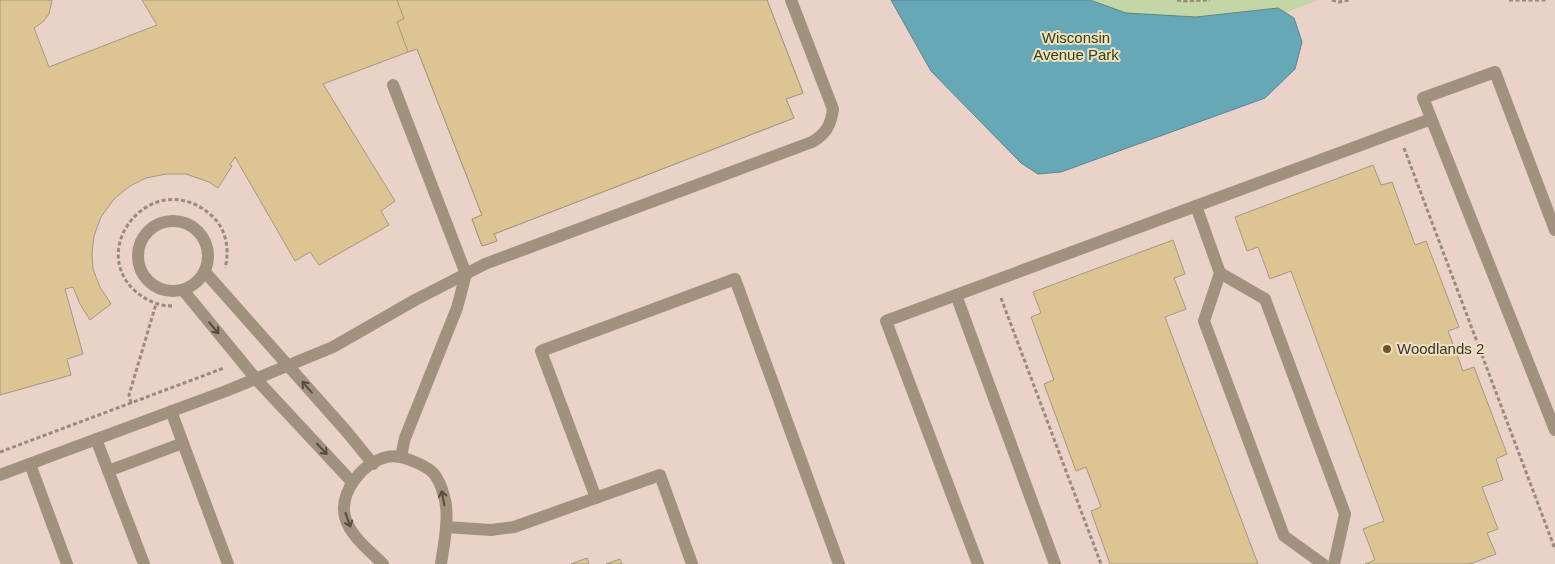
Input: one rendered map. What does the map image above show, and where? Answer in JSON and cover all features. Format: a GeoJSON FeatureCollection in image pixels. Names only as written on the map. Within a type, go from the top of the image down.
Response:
{"type":"FeatureCollection","features":[{"type":"Feature","properties":{"kind":"street"},"geometry":{"type":"LineString","coordinates":[[0,475],[256,379],[333,346],[415,300],[485,264],[821,137],[831,123],[833,109],[791,0]]}},
{"type":"Feature","properties":{"kind":"street"},"geometry":{"type":"LineString","coordinates":[[1555,230],[1495,72],[1423,98],[1555,430]]}},
{"type":"Feature","properties":{"kind":"street"},"geometry":{"type":"LineString","coordinates":[[393,85],[466,274],[457,308],[405,438],[401,456]]}},
{"type":"Feature","properties":{"kind":"street"},"geometry":{"type":"LineString","coordinates":[[978,564],[886,321],[1431,119]]}},
{"type":"Feature","properties":{"kind":"street"},"geometry":{"type":"LineString","coordinates":[[1196,206],[1220,273],[1204,321],[1284,536],[1323,564]]}},
{"type":"Feature","properties":{"kind":"street"},"geometry":{"type":"LineString","coordinates":[[173,221],[185,223],[204,238],[208,249],[205,272],[192,287],[171,292],[159,289],[149,282],[142,273],[138,261],[139,249],[143,238],[151,229],[161,223],[173,221]]}},
{"type":"Feature","properties":{"kind":"street"},"geometry":{"type":"LineString","coordinates":[[205,272],[373,464]]}},
{"type":"Feature","properties":{"kind":"street"},"geometry":{"type":"LineString","coordinates":[[1220,273],[1265,299],[1345,514],[1334,564]]}},
{"type":"Feature","properties":{"kind":"street"},"geometry":{"type":"LineString","coordinates":[[596,498],[541,351],[734,279],[839,564]]}},
{"type":"Feature","properties":{"kind":"street"},"geometry":{"type":"LineString","coordinates":[[183,290],[256,379],[352,482]]}},
{"type":"Feature","properties":{"kind":"street"},"geometry":{"type":"LineString","coordinates":[[956,296],[1055,564]]}},
{"type":"Feature","properties":{"kind":"street"},"geometry":{"type":"LineString","coordinates":[[171,411],[228,564]]}},
{"type":"Feature","properties":{"kind":"street"},"geometry":{"type":"LineString","coordinates":[[96,439],[144,564]]}},
{"type":"Feature","properties":{"kind":"street"},"geometry":{"type":"LineString","coordinates":[[108,471],[183,443]]}},
{"type":"Feature","properties":{"kind":"street"},"geometry":{"type":"LineString","coordinates":[[383,564],[354,534],[345,517],[346,498],[352,482],[361,472],[387,457],[401,456],[427,466],[438,479],[445,498],[446,527],[441,564]]}},
{"type":"Feature","properties":{"kind":"street"},"geometry":{"type":"LineString","coordinates":[[30,464],[67,564]]}},
{"type":"Feature","properties":{"kind":"street"},"geometry":{"type":"LineString","coordinates":[[446,527],[491,530],[514,527],[660,475],[692,564]]}},
{"type":"Feature","properties":{"kind":"path"},"geometry":{"type":"LineString","coordinates":[[1177,0],[1210,0]]}},
{"type":"Feature","properties":{"kind":"path"},"geometry":{"type":"LineString","coordinates":[[1332,0],[1339,2],[1349,0]]}},
{"type":"Feature","properties":{"kind":"path"},"geometry":{"type":"LineString","coordinates":[[1509,0],[1547,0]]}},
{"type":"Feature","properties":{"kind":"path"},"geometry":{"type":"LineString","coordinates":[[1398,132],[1555,549]]}},
{"type":"Feature","properties":{"kind":"path"},"geometry":{"type":"LineString","coordinates":[[174,306],[156,304],[139,294],[128,284],[121,271],[118,254],[128,222],[154,202],[171,199],[187,201],[202,208],[214,218],[224,232],[227,248],[227,262],[224,274],[217,285]]}},
{"type":"Feature","properties":{"kind":"path"},"geometry":{"type":"LineString","coordinates":[[995,281],[1101,564]]}},
{"type":"Feature","properties":{"kind":"path"},"geometry":{"type":"LineString","coordinates":[[132,403],[129,395],[156,304]]}},
{"type":"Feature","properties":{"kind":"path"},"geometry":{"type":"LineString","coordinates":[[0,452],[225,368]]}},
{"type":"Feature","properties":{"kind":"shaded area"},"geometry":{"type":"Polygon","coordinates":[[[0,0],[1555,0],[1555,564],[0,564],[0,0]]]}},
{"type":"Feature","properties":{"kind":"green space","name":"Wisconsin Avenue Park"},"geometry":{"type":"Polygon","coordinates":[[[1006,0],[1318,0],[1050,108],[1006,0]]]}},
{"type":"Feature","properties":{"kind":"water"},"geometry":{"type":"Polygon","coordinates":[[[891,0],[1090,0],[1126,13],[1196,17],[1278,8],[1294,18],[1302,42],[1295,69],[1265,98],[1061,172],[1038,174],[1021,163],[931,71],[891,0]]]}},
{"type":"Feature","properties":{"kind":"building"},"geometry":{"type":"Polygon","coordinates":[[[0,0],[52,0],[49,14],[43,22],[34,28],[49,67],[157,25],[142,0],[767,0],[803,93],[786,99],[794,118],[494,234],[497,241],[482,246],[472,219],[482,215],[417,49],[408,52],[323,84],[395,201],[381,211],[389,225],[319,265],[310,252],[295,261],[235,157],[230,165],[232,166],[218,188],[209,182],[186,174],[166,174],[146,178],[130,186],[114,199],[101,217],[94,236],[93,269],[100,287],[111,304],[90,320],[80,304],[73,287],[65,289],[83,354],[67,359],[71,375],[0,395],[0,0]]]}},
{"type":"Feature","properties":{"kind":"building"},"geometry":{"type":"Polygon","coordinates":[[[397,0],[767,0],[803,93],[786,99],[794,118],[494,234],[497,241],[482,246],[472,219],[482,215],[417,49],[408,52],[397,22],[404,19],[397,0]]]}},
{"type":"Feature","properties":{"kind":"building","name":"Woodlands 2"},"geometry":{"type":"Polygon","coordinates":[[[1373,165],[1381,185],[1392,182],[1415,245],[1426,241],[1459,327],[1448,331],[1463,371],[1474,367],[1507,454],[1496,459],[1503,480],[1482,487],[1498,529],[1487,533],[1496,554],[1470,564],[1365,564],[1375,560],[1363,529],[1384,521],[1291,271],[1270,279],[1258,247],[1247,251],[1235,217],[1373,165]]]}},
{"type":"Feature","properties":{"kind":"building"},"geometry":{"type":"Polygon","coordinates":[[[1173,240],[1185,274],[1174,278],[1186,309],[1165,317],[1258,564],[1110,564],[1091,511],[1101,507],[1086,467],[1076,471],[1044,384],[1054,380],[1031,317],[1041,313],[1033,292],[1173,240]]]}},
{"type":"Feature","properties":{"kind":"building"},"geometry":{"type":"Polygon","coordinates":[[[587,558],[589,564],[571,564],[587,558]]]}},
{"type":"Feature","properties":{"kind":"building"},"geometry":{"type":"Polygon","coordinates":[[[620,559],[622,564],[606,564],[620,559]]]}},
{"type":"Feature","properties":{"kind":"place","name":"Woodlands 2"},"geometry":{"type":"Point","coordinates":[1387,349]}}]}
